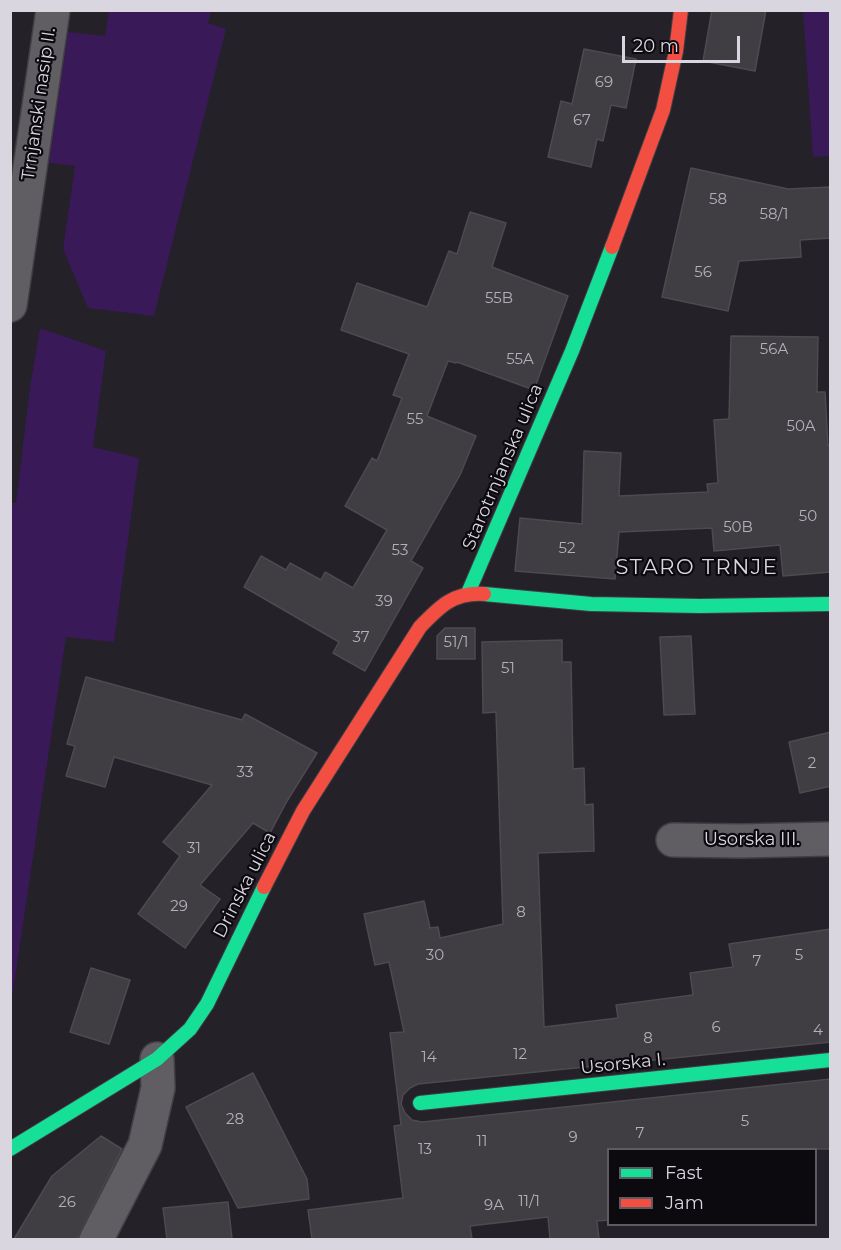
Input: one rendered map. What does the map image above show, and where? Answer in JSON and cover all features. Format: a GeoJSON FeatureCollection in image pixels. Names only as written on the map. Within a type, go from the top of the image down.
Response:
{"type":"FeatureCollection","features":[{"type":"Feature","properties":{"kind":"street","name":"Trnjanski nasip II."},"geometry":{"type":"LineString","coordinates":[[10,305],[53,10]]}},
{"type":"Feature","properties":{"kind":"street","name":"Starotrnjanska ulica"},"geometry":{"type":"LineString","coordinates":[[468,593],[572,351],[663,110],[676,51],[681,10]]}},
{"type":"Feature","properties":{"kind":"street"},"geometry":{"type":"LineString","coordinates":[[468,593],[591,604],[700,606],[831,604]]}},
{"type":"Feature","properties":{"kind":"street","name":"Drinska ulica"},"geometry":{"type":"LineString","coordinates":[[10,1149],[117,1086],[157,1059],[190,1029],[207,1004],[250,912],[303,811],[420,627],[435,610],[451,598],[468,593]]}},
{"type":"Feature","properties":{"kind":"street","name":"Usorska III."},"geometry":{"type":"LineString","coordinates":[[673,840],[741,842],[831,839]]}},
{"type":"Feature","properties":{"kind":"street"},"geometry":{"type":"LineString","coordinates":[[96,1239],[145,1145],[158,1088],[157,1059]]}},
{"type":"Feature","properties":{"kind":"street","name":"Usorska I."},"geometry":{"type":"LineString","coordinates":[[420,1103],[831,1060]]}},
{"type":"Feature","properties":{"kind":"shaded area"},"geometry":{"type":"Polygon","coordinates":[[[109,11],[211,11],[208,23],[226,29],[154,316],[88,308],[63,249],[75,166],[49,163],[68,32],[105,36],[109,11]]]}},
{"type":"Feature","properties":{"kind":"shaded area"},"geometry":{"type":"Polygon","coordinates":[[[803,11],[830,11],[830,156],[813,157],[803,11]]]}},
{"type":"Feature","properties":{"kind":"shaded area"},"geometry":{"type":"Polygon","coordinates":[[[40,328],[106,351],[93,447],[139,458],[114,642],[66,637],[11,1004],[10,503],[16,503],[30,387],[40,328]]]}},
{"type":"Feature","properties":{"kind":"building"},"geometry":{"type":"Polygon","coordinates":[[[712,10],[766,10],[755,71],[703,61],[712,10]]]}},
{"type":"Feature","properties":{"kind":"building"},"geometry":{"type":"Polygon","coordinates":[[[584,49],[636,59],[626,108],[611,105],[603,141],[597,139],[591,167],[548,157],[561,101],[572,104],[584,49]]]}},
{"type":"Feature","properties":{"kind":"building"},"geometry":{"type":"Polygon","coordinates":[[[691,168],[788,189],[831,187],[831,238],[800,240],[801,257],[739,261],[728,311],[662,297],[691,168]]]}},
{"type":"Feature","properties":{"kind":"building"},"geometry":{"type":"Polygon","coordinates":[[[470,212],[506,223],[492,267],[568,296],[534,390],[457,362],[448,361],[427,416],[476,436],[460,475],[411,561],[423,568],[365,671],[333,653],[339,642],[244,587],[261,556],[286,570],[290,563],[321,580],[325,572],[353,588],[387,530],[345,506],[372,458],[377,461],[402,398],[393,395],[409,354],[341,330],[357,283],[427,307],[449,251],[457,254],[470,212]]]}},
{"type":"Feature","properties":{"kind":"building"},"geometry":{"type":"Polygon","coordinates":[[[731,336],[818,337],[817,392],[825,392],[828,446],[830,445],[831,572],[783,576],[780,545],[714,551],[712,528],[619,532],[615,579],[515,571],[520,518],[582,524],[584,451],[621,453],[619,496],[708,492],[707,484],[718,483],[714,420],[729,419],[731,336]]]}},
{"type":"Feature","properties":{"kind":"building"},"geometry":{"type":"Polygon","coordinates":[[[445,628],[475,628],[475,659],[437,659],[437,636],[445,628]]]}},
{"type":"Feature","properties":{"kind":"building"},"geometry":{"type":"Polygon","coordinates":[[[691,636],[695,714],[664,715],[660,637],[691,636]]]}},
{"type":"Feature","properties":{"kind":"building"},"geometry":{"type":"Polygon","coordinates":[[[562,640],[562,662],[571,662],[573,769],[584,768],[585,805],[593,804],[594,851],[538,853],[544,1027],[618,1018],[616,1005],[693,995],[690,973],[733,967],[729,944],[831,929],[831,1042],[418,1084],[403,1095],[401,1104],[405,1113],[412,1120],[422,1122],[831,1079],[831,1149],[607,1148],[607,1220],[597,1221],[599,1239],[550,1239],[548,1217],[470,1226],[472,1239],[312,1239],[308,1210],[403,1198],[394,1126],[401,1125],[390,1033],[404,1032],[389,962],[375,965],[364,914],[424,901],[430,928],[438,927],[440,938],[503,924],[496,712],[483,713],[482,642],[562,640]]]}},
{"type":"Feature","properties":{"kind":"building"},"geometry":{"type":"Polygon","coordinates":[[[86,677],[242,720],[245,714],[317,753],[270,833],[253,823],[200,885],[220,899],[185,948],[138,914],[180,856],[163,842],[212,785],[114,757],[105,787],[66,776],[75,746],[67,744],[86,677]]]}},
{"type":"Feature","properties":{"kind":"building"},"geometry":{"type":"Polygon","coordinates":[[[831,732],[831,786],[800,793],[789,742],[831,732]]]}},
{"type":"Feature","properties":{"kind":"building"},"geometry":{"type":"Polygon","coordinates":[[[91,968],[130,980],[109,1044],[70,1032],[91,968]]]}},
{"type":"Feature","properties":{"kind":"building"},"geometry":{"type":"Polygon","coordinates":[[[253,1073],[307,1179],[309,1199],[238,1208],[186,1107],[253,1073]]]}},
{"type":"Feature","properties":{"kind":"building"},"geometry":{"type":"Polygon","coordinates":[[[101,1136],[122,1149],[77,1239],[14,1239],[52,1176],[101,1136]]]}},
{"type":"Feature","properties":{"kind":"building"},"geometry":{"type":"Polygon","coordinates":[[[228,1202],[232,1239],[167,1239],[163,1208],[228,1202]]]}},
{"type":"Feature","properties":{"kind":"traffic: fast"},"geometry":{"type":"LineString","coordinates":[[468,593],[572,351],[612,247]]}},
{"type":"Feature","properties":{"kind":"traffic: fast"},"geometry":{"type":"LineString","coordinates":[[484,594],[591,604],[700,606],[830,604]]}},
{"type":"Feature","properties":{"kind":"traffic: fast"},"geometry":{"type":"LineString","coordinates":[[10,1149],[157,1059],[190,1029],[207,1004],[264,887]]}},
{"type":"Feature","properties":{"kind":"traffic: fast"},"geometry":{"type":"LineString","coordinates":[[420,1103],[830,1060]]}},
{"type":"Feature","properties":{"kind":"traffic: jam"},"geometry":{"type":"LineString","coordinates":[[612,247],[663,110],[676,51],[681,10]]}},
{"type":"Feature","properties":{"kind":"traffic: jam"},"geometry":{"type":"LineString","coordinates":[[264,887],[303,811],[420,627],[448,602],[464,595],[484,594]]}},
{"type":"Feature","properties":{"kind":"district","name":"STARO TRNJE"},"geometry":{"type":"Point","coordinates":[697,568]}}]}
